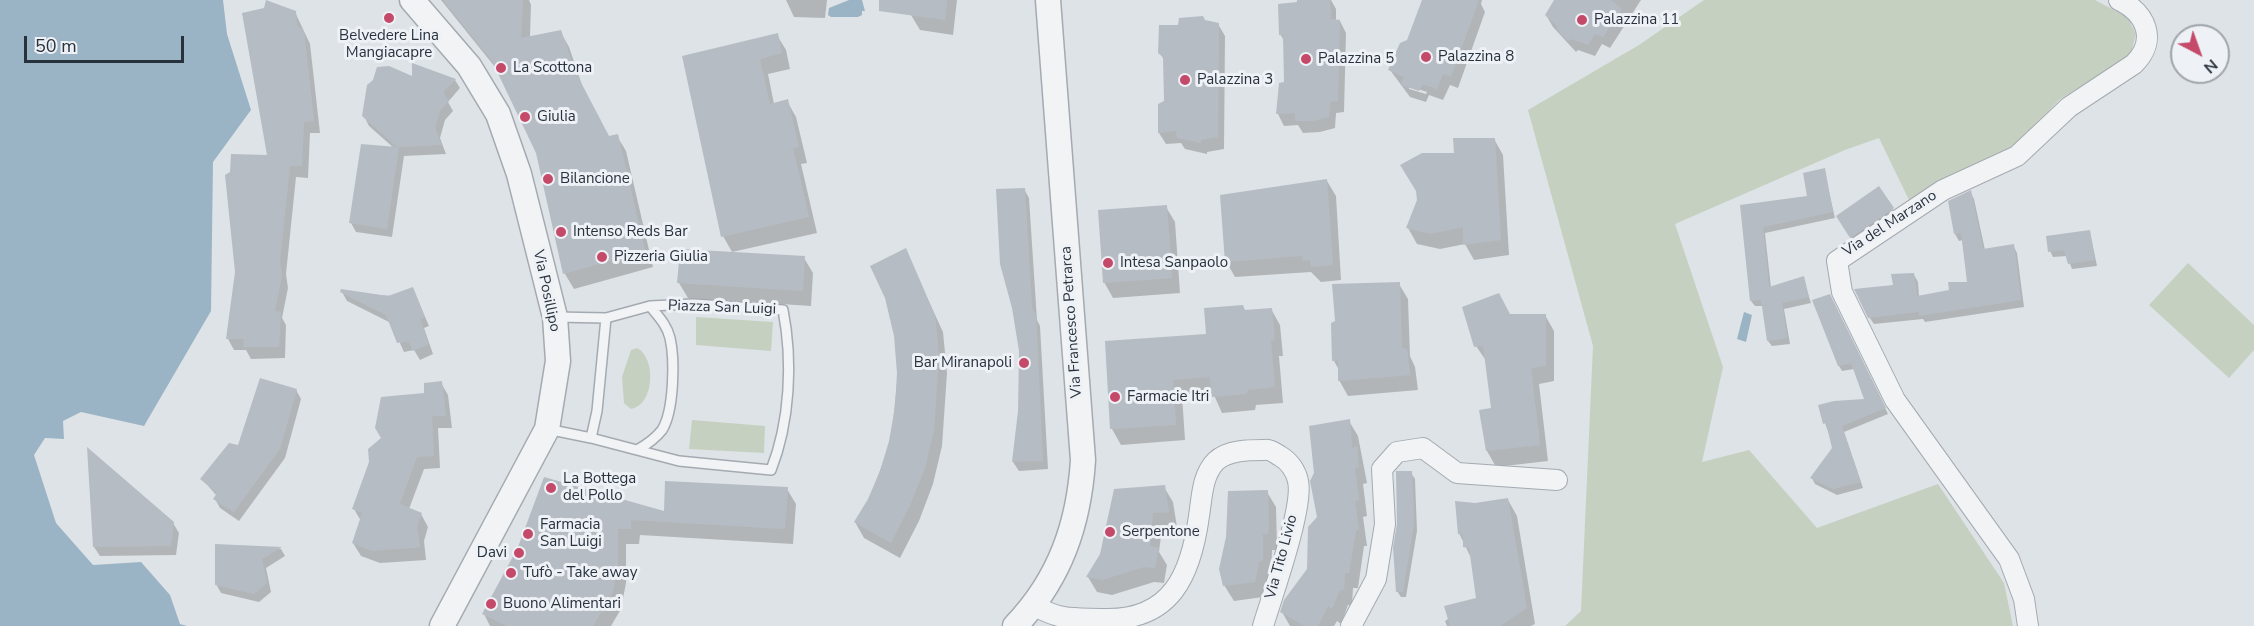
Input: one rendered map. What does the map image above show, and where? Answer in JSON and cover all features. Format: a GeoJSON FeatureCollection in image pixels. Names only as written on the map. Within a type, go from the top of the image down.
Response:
{"type":"FeatureCollection","features":[{"type":"Feature","properties":{"kind":"street","name":"Via Posillipo"},"geometry":{"type":"LineString","coordinates":[[412,0],[469,66],[498,114],[519,174],[555,317],[558,361],[547,429],[442,626]]}},
{"type":"Feature","properties":{"kind":"street","name":"Via Francesco Petrarca"},"geometry":{"type":"LineString","coordinates":[[1015,626],[1035,606],[1050,582],[1073,531],[1081,493],[1083,460],[1048,0]]}},
{"type":"Feature","properties":{"kind":"street","name":"Via del Marzano"},"geometry":{"type":"LineString","coordinates":[[2028,626],[2024,599],[2009,559],[1895,400],[1842,292],[1837,261],[1943,190],[2018,156],[2069,107],[2134,64],[2141,57],[2148,35],[2136,9],[2119,0]]}},
{"type":"Feature","properties":{"kind":"street"},"geometry":{"type":"LineString","coordinates":[[1351,626],[1376,579],[1385,524],[1382,469],[1397,452],[1423,448],[1456,473],[1557,480]]}},
{"type":"Feature","properties":{"kind":"street","name":"Via Tito Livio"},"geometry":{"type":"LineString","coordinates":[[1035,606],[1056,618],[1117,620],[1165,602],[1183,580],[1197,535],[1205,478],[1217,460],[1236,452],[1268,449],[1289,461],[1298,482],[1295,519],[1263,626]]}},
{"type":"Feature","properties":{"kind":"lane","name":"Piazza San Luigi"},"geometry":{"type":"LineString","coordinates":[[547,429],[679,461],[771,470],[781,443],[786,411],[788,336],[783,310],[722,305],[650,306],[606,318],[555,317]]}},
{"type":"Feature","properties":{"kind":"lane","name":"Piazza San Luigi"},"geometry":{"type":"LineString","coordinates":[[637,450],[652,441],[663,428],[670,402],[673,363],[670,337],[663,321],[650,306]]}},
{"type":"Feature","properties":{"kind":"lane"},"geometry":{"type":"LineString","coordinates":[[591,438],[597,411],[606,318]]}},
{"type":"Feature","properties":{"kind":"green space"},"geometry":{"type":"Polygon","coordinates":[[[1704,0],[2095,0],[2127,17],[2136,34],[2130,56],[2060,99],[2010,150],[1909,200],[1879,138],[1845,150],[1675,224],[1723,367],[1702,462],[1749,450],[1817,528],[1938,484],[2004,583],[2013,626],[1565,626],[1581,611],[1593,346],[1528,110],[1639,45],[1704,0]]]}},
{"type":"Feature","properties":{"kind":"green space"},"geometry":{"type":"Polygon","coordinates":[[[2188,263],[2254,325],[2254,350],[2229,378],[2149,305],[2188,263]]]}},
{"type":"Feature","properties":{"kind":"green space"},"geometry":{"type":"Polygon","coordinates":[[[696,317],[773,322],[771,351],[696,345],[696,317]]]}},
{"type":"Feature","properties":{"kind":"green space"},"geometry":{"type":"Polygon","coordinates":[[[637,348],[647,361],[650,380],[645,399],[639,406],[631,409],[624,403],[622,377],[631,350],[637,348]]]}},
{"type":"Feature","properties":{"kind":"green space"},"geometry":{"type":"Polygon","coordinates":[[[692,420],[765,426],[764,453],[689,449],[692,420]]]}},
{"type":"Feature","properties":{"kind":"water"},"geometry":{"type":"Polygon","coordinates":[[[0,0],[223,0],[227,34],[251,110],[213,162],[211,311],[144,426],[81,412],[63,421],[64,439],[45,438],[34,455],[56,523],[93,565],[141,562],[170,595],[180,624],[187,626],[0,626],[0,0]]]}},
{"type":"Feature","properties":{"kind":"water"},"geometry":{"type":"Polygon","coordinates":[[[849,0],[862,0],[865,11],[862,11],[862,15],[831,17],[828,15],[829,8],[849,0]]]}},
{"type":"Feature","properties":{"kind":"water"},"geometry":{"type":"Polygon","coordinates":[[[1744,312],[1752,315],[1746,342],[1737,339],[1744,312]]]}},
{"type":"Feature","properties":{"kind":"building"},"geometry":{"type":"Polygon","coordinates":[[[266,0],[296,11],[297,25],[304,31],[314,121],[304,122],[302,166],[290,166],[280,261],[282,275],[275,311],[281,312],[279,347],[243,347],[244,339],[226,339],[235,272],[225,175],[230,172],[231,154],[267,155],[242,13],[264,8],[266,0]]]}},
{"type":"Feature","properties":{"kind":"building"},"geometry":{"type":"Polygon","coordinates":[[[443,0],[523,0],[521,38],[561,30],[575,71],[609,136],[618,134],[645,251],[563,274],[536,153],[492,61],[443,0]]]}},
{"type":"Feature","properties":{"kind":"building"},"geometry":{"type":"Polygon","coordinates":[[[879,0],[947,0],[945,20],[879,11],[879,0]]]}},
{"type":"Feature","properties":{"kind":"building","name":"Palazzina 5"},"geometry":{"type":"Polygon","coordinates":[[[1297,0],[1330,0],[1331,19],[1340,20],[1338,101],[1330,102],[1329,117],[1313,121],[1295,121],[1295,113],[1276,114],[1279,83],[1284,82],[1283,35],[1279,35],[1278,4],[1297,2],[1297,0]]]}},
{"type":"Feature","properties":{"kind":"building","name":"Palazzina 8"},"geometry":{"type":"Polygon","coordinates":[[[1422,0],[1479,0],[1451,77],[1443,74],[1437,89],[1423,84],[1419,91],[1401,85],[1404,77],[1388,70],[1400,43],[1407,40],[1422,0]]]}},
{"type":"Feature","properties":{"kind":"building","name":"Palazzina 11"},"geometry":{"type":"Polygon","coordinates":[[[1554,0],[1611,0],[1622,9],[1603,37],[1595,34],[1588,45],[1571,39],[1568,41],[1545,15],[1554,0]]]}},
{"type":"Feature","properties":{"kind":"building","name":"Palazzina 3"},"geometry":{"type":"Polygon","coordinates":[[[1203,16],[1205,20],[1219,23],[1218,137],[1201,140],[1201,143],[1177,138],[1176,131],[1158,133],[1158,104],[1164,101],[1163,57],[1158,53],[1159,25],[1178,25],[1179,18],[1203,16]]]}},
{"type":"Feature","properties":{"kind":"building"},"geometry":{"type":"Polygon","coordinates":[[[778,33],[782,53],[760,59],[770,104],[788,99],[799,147],[793,148],[809,217],[721,237],[682,56],[778,33]]]}},
{"type":"Feature","properties":{"kind":"building"},"geometry":{"type":"Polygon","coordinates":[[[412,63],[456,79],[443,92],[449,101],[440,111],[435,128],[442,145],[399,147],[387,229],[349,223],[361,144],[397,147],[362,116],[367,85],[373,80],[377,67],[389,66],[412,76],[412,63]]]}},
{"type":"Feature","properties":{"kind":"building"},"geometry":{"type":"Polygon","coordinates":[[[1453,138],[1495,138],[1501,240],[1463,245],[1463,227],[1430,234],[1406,228],[1417,200],[1416,191],[1400,165],[1422,153],[1454,153],[1453,138]]]}},
{"type":"Feature","properties":{"kind":"building"},"geometry":{"type":"Polygon","coordinates":[[[1825,168],[1833,212],[1763,227],[1769,287],[1804,276],[1809,297],[1782,303],[1787,338],[1767,341],[1761,300],[1750,301],[1740,205],[1807,196],[1803,173],[1825,168]]]}},
{"type":"Feature","properties":{"kind":"building"},"geometry":{"type":"Polygon","coordinates":[[[1327,179],[1333,265],[1311,267],[1310,260],[1303,261],[1302,256],[1225,262],[1220,195],[1327,179]]]}},
{"type":"Feature","properties":{"kind":"building"},"geometry":{"type":"Polygon","coordinates":[[[1879,186],[1894,208],[1850,238],[1836,216],[1879,186]]]}},
{"type":"Feature","properties":{"kind":"building"},"geometry":{"type":"Polygon","coordinates":[[[1025,188],[1032,309],[1036,315],[1043,461],[1012,462],[1018,411],[1019,351],[1012,308],[1000,264],[996,189],[1025,188]]]}},
{"type":"Feature","properties":{"kind":"building"},"geometry":{"type":"Polygon","coordinates":[[[1971,190],[1983,249],[2014,244],[2021,300],[1919,316],[1919,312],[1868,318],[1854,289],[1893,285],[1891,274],[1914,273],[1917,296],[1949,290],[1948,282],[1967,282],[1961,233],[1954,234],[1948,201],[1971,190]]]}},
{"type":"Feature","properties":{"kind":"building"},"geometry":{"type":"Polygon","coordinates":[[[1167,205],[1172,278],[1103,283],[1098,210],[1167,205]]]}},
{"type":"Feature","properties":{"kind":"building"},"geometry":{"type":"Polygon","coordinates":[[[2090,230],[2095,260],[2068,264],[2064,250],[2048,252],[2046,236],[2090,230]]]}},
{"type":"Feature","properties":{"kind":"building"},"geometry":{"type":"Polygon","coordinates":[[[906,248],[935,315],[939,356],[934,430],[925,468],[891,543],[854,522],[868,499],[880,471],[889,441],[895,407],[897,373],[894,336],[885,298],[870,266],[906,248]]]}},
{"type":"Feature","properties":{"kind":"building"},"geometry":{"type":"Polygon","coordinates":[[[680,249],[805,256],[803,291],[677,283],[680,249]]]}},
{"type":"Feature","properties":{"kind":"building"},"geometry":{"type":"Polygon","coordinates":[[[1400,282],[1402,348],[1407,349],[1410,375],[1338,381],[1338,361],[1332,361],[1331,323],[1335,321],[1332,284],[1400,282]]]}},
{"type":"Feature","properties":{"kind":"building"},"geometry":{"type":"Polygon","coordinates":[[[413,287],[425,317],[420,319],[429,344],[413,351],[408,341],[397,343],[386,315],[340,292],[341,289],[388,296],[413,287]]]}},
{"type":"Feature","properties":{"kind":"building"},"geometry":{"type":"Polygon","coordinates":[[[1499,293],[1510,314],[1546,314],[1546,366],[1531,368],[1540,445],[1486,451],[1479,410],[1491,408],[1483,346],[1474,347],[1462,307],[1499,293]]]}},
{"type":"Feature","properties":{"kind":"building"},"geometry":{"type":"Polygon","coordinates":[[[1830,294],[1886,408],[1842,426],[1861,482],[1833,489],[1810,478],[1832,448],[1826,423],[1823,424],[1818,405],[1834,401],[1864,399],[1851,363],[1838,366],[1812,300],[1830,294]]]}},
{"type":"Feature","properties":{"kind":"building"},"geometry":{"type":"Polygon","coordinates":[[[1243,305],[1244,310],[1272,308],[1275,340],[1271,341],[1275,387],[1248,390],[1246,394],[1212,397],[1210,377],[1173,380],[1176,425],[1110,429],[1105,341],[1206,334],[1204,308],[1243,305]]]}},
{"type":"Feature","properties":{"kind":"building"},"geometry":{"type":"Polygon","coordinates":[[[260,378],[297,389],[280,449],[234,512],[213,499],[217,493],[200,479],[229,443],[238,445],[260,378]]]}},
{"type":"Feature","properties":{"kind":"building"},"geometry":{"type":"Polygon","coordinates":[[[442,381],[446,416],[432,416],[434,456],[417,457],[400,504],[422,513],[417,527],[420,547],[372,551],[352,543],[362,513],[352,509],[369,462],[368,449],[381,438],[375,428],[381,397],[424,393],[424,383],[442,381]]]}},
{"type":"Feature","properties":{"kind":"building"},"geometry":{"type":"Polygon","coordinates":[[[1350,419],[1352,448],[1357,446],[1359,467],[1355,468],[1359,500],[1355,501],[1359,530],[1356,530],[1349,573],[1345,573],[1344,590],[1340,590],[1332,609],[1328,606],[1318,626],[1305,626],[1280,612],[1284,600],[1307,569],[1308,527],[1317,517],[1310,481],[1314,473],[1309,426],[1350,419]]]}},
{"type":"Feature","properties":{"kind":"building"},"geometry":{"type":"Polygon","coordinates":[[[87,447],[174,522],[171,546],[93,547],[87,447]]]}},
{"type":"Feature","properties":{"kind":"building"},"geometry":{"type":"Polygon","coordinates":[[[1396,471],[1412,471],[1414,524],[1403,592],[1396,592],[1393,547],[1397,524],[1396,471]]]}},
{"type":"Feature","properties":{"kind":"building"},"geometry":{"type":"Polygon","coordinates":[[[544,477],[664,511],[665,481],[788,487],[785,529],[631,520],[631,529],[618,529],[618,566],[613,592],[593,626],[507,626],[482,614],[518,547],[544,477]]]}},
{"type":"Feature","properties":{"kind":"building"},"geometry":{"type":"Polygon","coordinates":[[[1165,485],[1169,512],[1153,513],[1150,546],[1159,548],[1155,568],[1144,567],[1102,580],[1086,577],[1100,554],[1114,489],[1165,485]]]}},
{"type":"Feature","properties":{"kind":"building"},"geometry":{"type":"Polygon","coordinates":[[[1268,490],[1269,529],[1268,534],[1263,534],[1263,560],[1259,562],[1255,582],[1223,586],[1219,569],[1226,537],[1228,491],[1268,490]]]}},
{"type":"Feature","properties":{"kind":"building"},"geometry":{"type":"Polygon","coordinates":[[[1508,498],[1527,608],[1500,626],[1450,626],[1444,606],[1476,598],[1469,548],[1463,547],[1463,535],[1458,534],[1455,501],[1475,503],[1508,498]]]}},
{"type":"Feature","properties":{"kind":"building"},"geometry":{"type":"Polygon","coordinates":[[[215,544],[282,547],[262,559],[267,583],[254,594],[215,585],[215,544]]]}},
{"type":"Feature","properties":{"kind":"place","name":"Belvedere Lina Mangiacapre"},"geometry":{"type":"Point","coordinates":[389,18]}},
{"type":"Feature","properties":{"kind":"place","name":"Palazzina 11"},"geometry":{"type":"Point","coordinates":[1582,20]}},
{"type":"Feature","properties":{"kind":"place","name":"Palazzina 8"},"geometry":{"type":"Point","coordinates":[1426,57]}},
{"type":"Feature","properties":{"kind":"place","name":"Palazzina 5"},"geometry":{"type":"Point","coordinates":[1306,59]}},
{"type":"Feature","properties":{"kind":"place","name":"La Scottona"},"geometry":{"type":"Point","coordinates":[501,68]}},
{"type":"Feature","properties":{"kind":"place","name":"Palazzina 3"},"geometry":{"type":"Point","coordinates":[1185,80]}},
{"type":"Feature","properties":{"kind":"place","name":"Giulia"},"geometry":{"type":"Point","coordinates":[525,117]}},
{"type":"Feature","properties":{"kind":"place","name":"Bilancione"},"geometry":{"type":"Point","coordinates":[548,179]}},
{"type":"Feature","properties":{"kind":"place","name":"Intenso Reds Bar"},"geometry":{"type":"Point","coordinates":[561,232]}},
{"type":"Feature","properties":{"kind":"place","name":"Pizzeria Giulia"},"geometry":{"type":"Point","coordinates":[602,257]}},
{"type":"Feature","properties":{"kind":"place","name":"Intesa Sanpaolo"},"geometry":{"type":"Point","coordinates":[1108,263]}},
{"type":"Feature","properties":{"kind":"place","name":"Bar Miranapoli"},"geometry":{"type":"Point","coordinates":[1024,363]}},
{"type":"Feature","properties":{"kind":"place","name":"Farmacie Itri"},"geometry":{"type":"Point","coordinates":[1115,397]}},
{"type":"Feature","properties":{"kind":"place","name":"La Bottega del Pollo"},"geometry":{"type":"Point","coordinates":[551,488]}},
{"type":"Feature","properties":{"kind":"place","name":"Serpentone"},"geometry":{"type":"Point","coordinates":[1110,532]}},
{"type":"Feature","properties":{"kind":"place","name":"Farmacia San Luigi"},"geometry":{"type":"Point","coordinates":[528,534]}},
{"type":"Feature","properties":{"kind":"place","name":"Davi"},"geometry":{"type":"Point","coordinates":[519,553]}},
{"type":"Feature","properties":{"kind":"place","name":"Tufò - Take away"},"geometry":{"type":"Point","coordinates":[511,573]}},
{"type":"Feature","properties":{"kind":"place","name":"Buono Alimentari"},"geometry":{"type":"Point","coordinates":[491,604]}}]}
